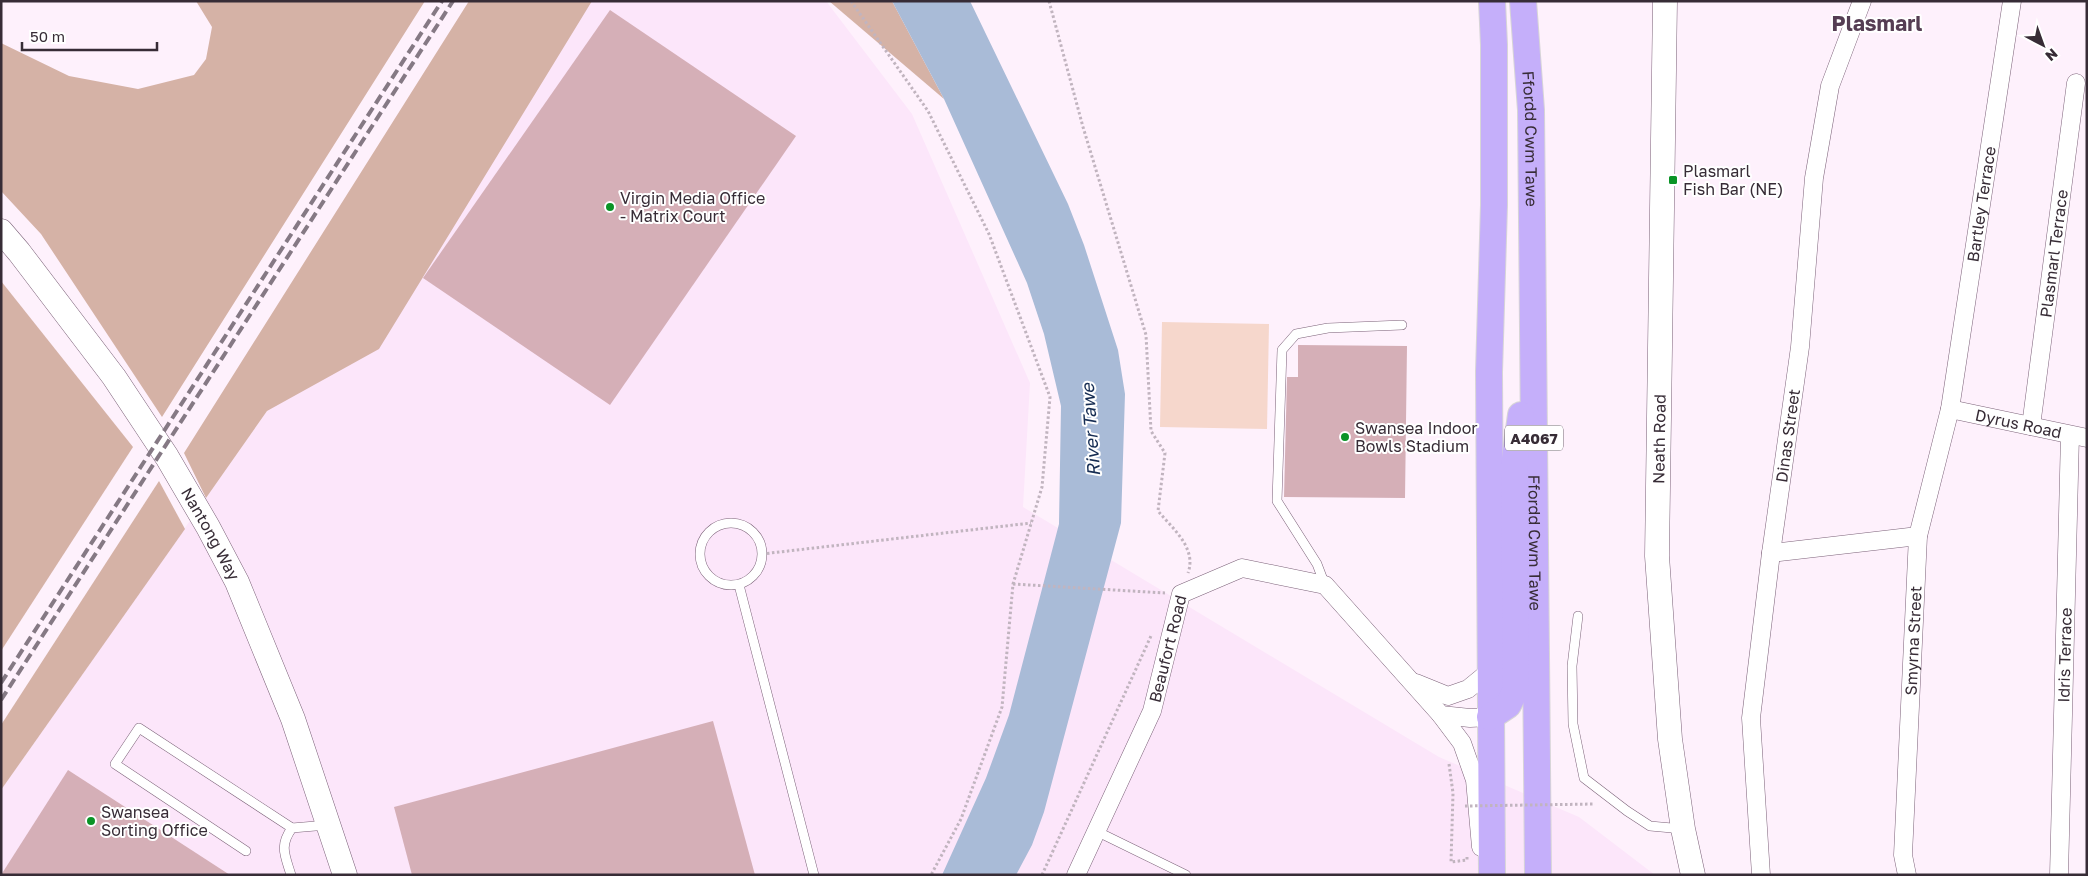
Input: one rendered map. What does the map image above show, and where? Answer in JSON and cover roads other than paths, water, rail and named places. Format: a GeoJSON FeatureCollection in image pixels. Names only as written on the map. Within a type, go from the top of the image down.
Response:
{"type":"FeatureCollection","features":[{"type":"Feature","properties":{"kind":"main road","name":"Ffordd Cwm Tawe"},"geometry":{"type":"LineString","coordinates":[[1492,1],[1494,46],[1494,205],[1489,372],[1492,875]]}},
{"type":"Feature","properties":{"kind":"main road","name":"Ffordd Cwm Tawe"},"geometry":{"type":"LineString","coordinates":[[1523,1],[1531,110],[1538,875]]}},
{"type":"Feature","properties":{"kind":"main road","name":"Neath Road"},"geometry":{"type":"LineString","coordinates":[[1665,1],[1657,556],[1670,739],[1683,829],[1693,875]]}},
{"type":"Feature","properties":{"kind":"main road","name":"Nantong Way"},"geometry":{"type":"LineString","coordinates":[[1,231],[114,377],[168,457],[208,527],[237,582],[293,719],[346,875]]}},
{"type":"Feature","properties":{"kind":"main road"},"geometry":{"type":"LineString","coordinates":[[1490,717],[1508,705],[1516,689],[1514,466],[1534,328]]}},
{"type":"Feature","properties":{"kind":"street","name":"Dinas Street"},"geometry":{"type":"LineString","coordinates":[[1761,875],[1751,718],[1771,553],[1800,348],[1814,178],[1830,86],[1862,1]]}},
{"type":"Feature","properties":{"kind":"street","name":"Bartley Terrace"},"geometry":{"type":"LineString","coordinates":[[1950,409],[2012,1]]}},
{"type":"Feature","properties":{"kind":"street","name":"Plasmarl Terrace"},"geometry":{"type":"LineString","coordinates":[[2031,426],[2076,83]]}},
{"type":"Feature","properties":{"kind":"street","name":"Dyrus Road"},"geometry":{"type":"LineString","coordinates":[[1950,409],[2078,437]]}},
{"type":"Feature","properties":{"kind":"street","name":"Smyrna Street"},"geometry":{"type":"LineString","coordinates":[[1907,875],[1903,855],[1918,536],[1950,409]]}},
{"type":"Feature","properties":{"kind":"street","name":"Idris Terrace"},"geometry":{"type":"LineString","coordinates":[[2059,875],[2078,437]]}},
{"type":"Feature","properties":{"kind":"street"},"geometry":{"type":"LineString","coordinates":[[1771,553],[1918,536]]}},
{"type":"Feature","properties":{"kind":"street","name":"Beaufort Road"},"geometry":{"type":"LineString","coordinates":[[1076,875],[1152,711],[1181,594],[1242,568],[1325,585]]}},
{"type":"Feature","properties":{"kind":"street"},"geometry":{"type":"LineString","coordinates":[[1325,585],[1441,714],[1462,743],[1475,780],[1483,875]]}},
{"type":"Feature","properties":{"kind":"street"},"geometry":{"type":"LineString","coordinates":[[1411,680],[1448,696],[1468,689],[1490,670]]}},
{"type":"Feature","properties":{"kind":"street"},"geometry":{"type":"LineString","coordinates":[[1441,714],[1470,718],[1490,717]]}},
{"type":"Feature","properties":{"kind":"lane"},"geometry":{"type":"LineString","coordinates":[[1325,585],[1317,564],[1277,501],[1282,350],[1296,334],[1328,328],[1402,325]]}},
{"type":"Feature","properties":{"kind":"lane"},"geometry":{"type":"LineString","coordinates":[[736,523],[750,529],[759,540],[762,554],[757,572],[739,585],[722,585],[707,575],[699,557],[704,538],[721,524],[736,523]]}},
{"type":"Feature","properties":{"kind":"lane"},"geometry":{"type":"LineString","coordinates":[[739,585],[814,875]]}},
{"type":"Feature","properties":{"kind":"lane"},"geometry":{"type":"LineString","coordinates":[[1578,616],[1572,666],[1573,724],[1584,778],[1627,812],[1650,826],[1683,829]]}},
{"type":"Feature","properties":{"kind":"lane"},"geometry":{"type":"LineString","coordinates":[[246,851],[115,764],[138,728],[292,828],[330,825]]}},
{"type":"Feature","properties":{"kind":"lane"},"geometry":{"type":"LineString","coordinates":[[292,828],[285,838],[284,852],[292,875]]}},
{"type":"Feature","properties":{"kind":"lane"},"geometry":{"type":"LineString","coordinates":[[1096,832],[1181,874]]}},
{"type":"Feature","properties":{"kind":"water","name":"River Tawe"},"geometry":{"type":"Polygon","coordinates":[[[892,1],[970,1],[1068,204],[1084,245],[1118,350],[1125,394],[1121,523],[1044,812],[1032,845],[1016,875],[942,875],[986,778],[1009,715],[1059,524],[1061,406],[1044,334],[1027,283],[944,99],[892,1]]]}},
{"type":"Feature","properties":{"kind":"railway"},"geometry":{"type":"LineString","coordinates":[[1,683],[442,1]]}},
{"type":"Feature","properties":{"kind":"railway"},"geometry":{"type":"LineString","coordinates":[[1,700],[453,1]]}},
{"type":"Feature","properties":{"kind":"place","name":"Plasmarl Fish Bar (NE)"},"geometry":{"type":"Point","coordinates":[1673,180]}},
{"type":"Feature","properties":{"kind":"place","name":"Virgin Media Office - Matrix Court"},"geometry":{"type":"Point","coordinates":[610,207]}},
{"type":"Feature","properties":{"kind":"place","name":"Swansea Indoor Bowls Stadium"},"geometry":{"type":"Point","coordinates":[1345,437]}},
{"type":"Feature","properties":{"kind":"place","name":"Swansea Sorting Office"},"geometry":{"type":"Point","coordinates":[91,821]}},
{"type":"Feature","properties":{"kind":"district","name":"Plasmarl"},"geometry":{"type":"Point","coordinates":[1877,23]}}]}
